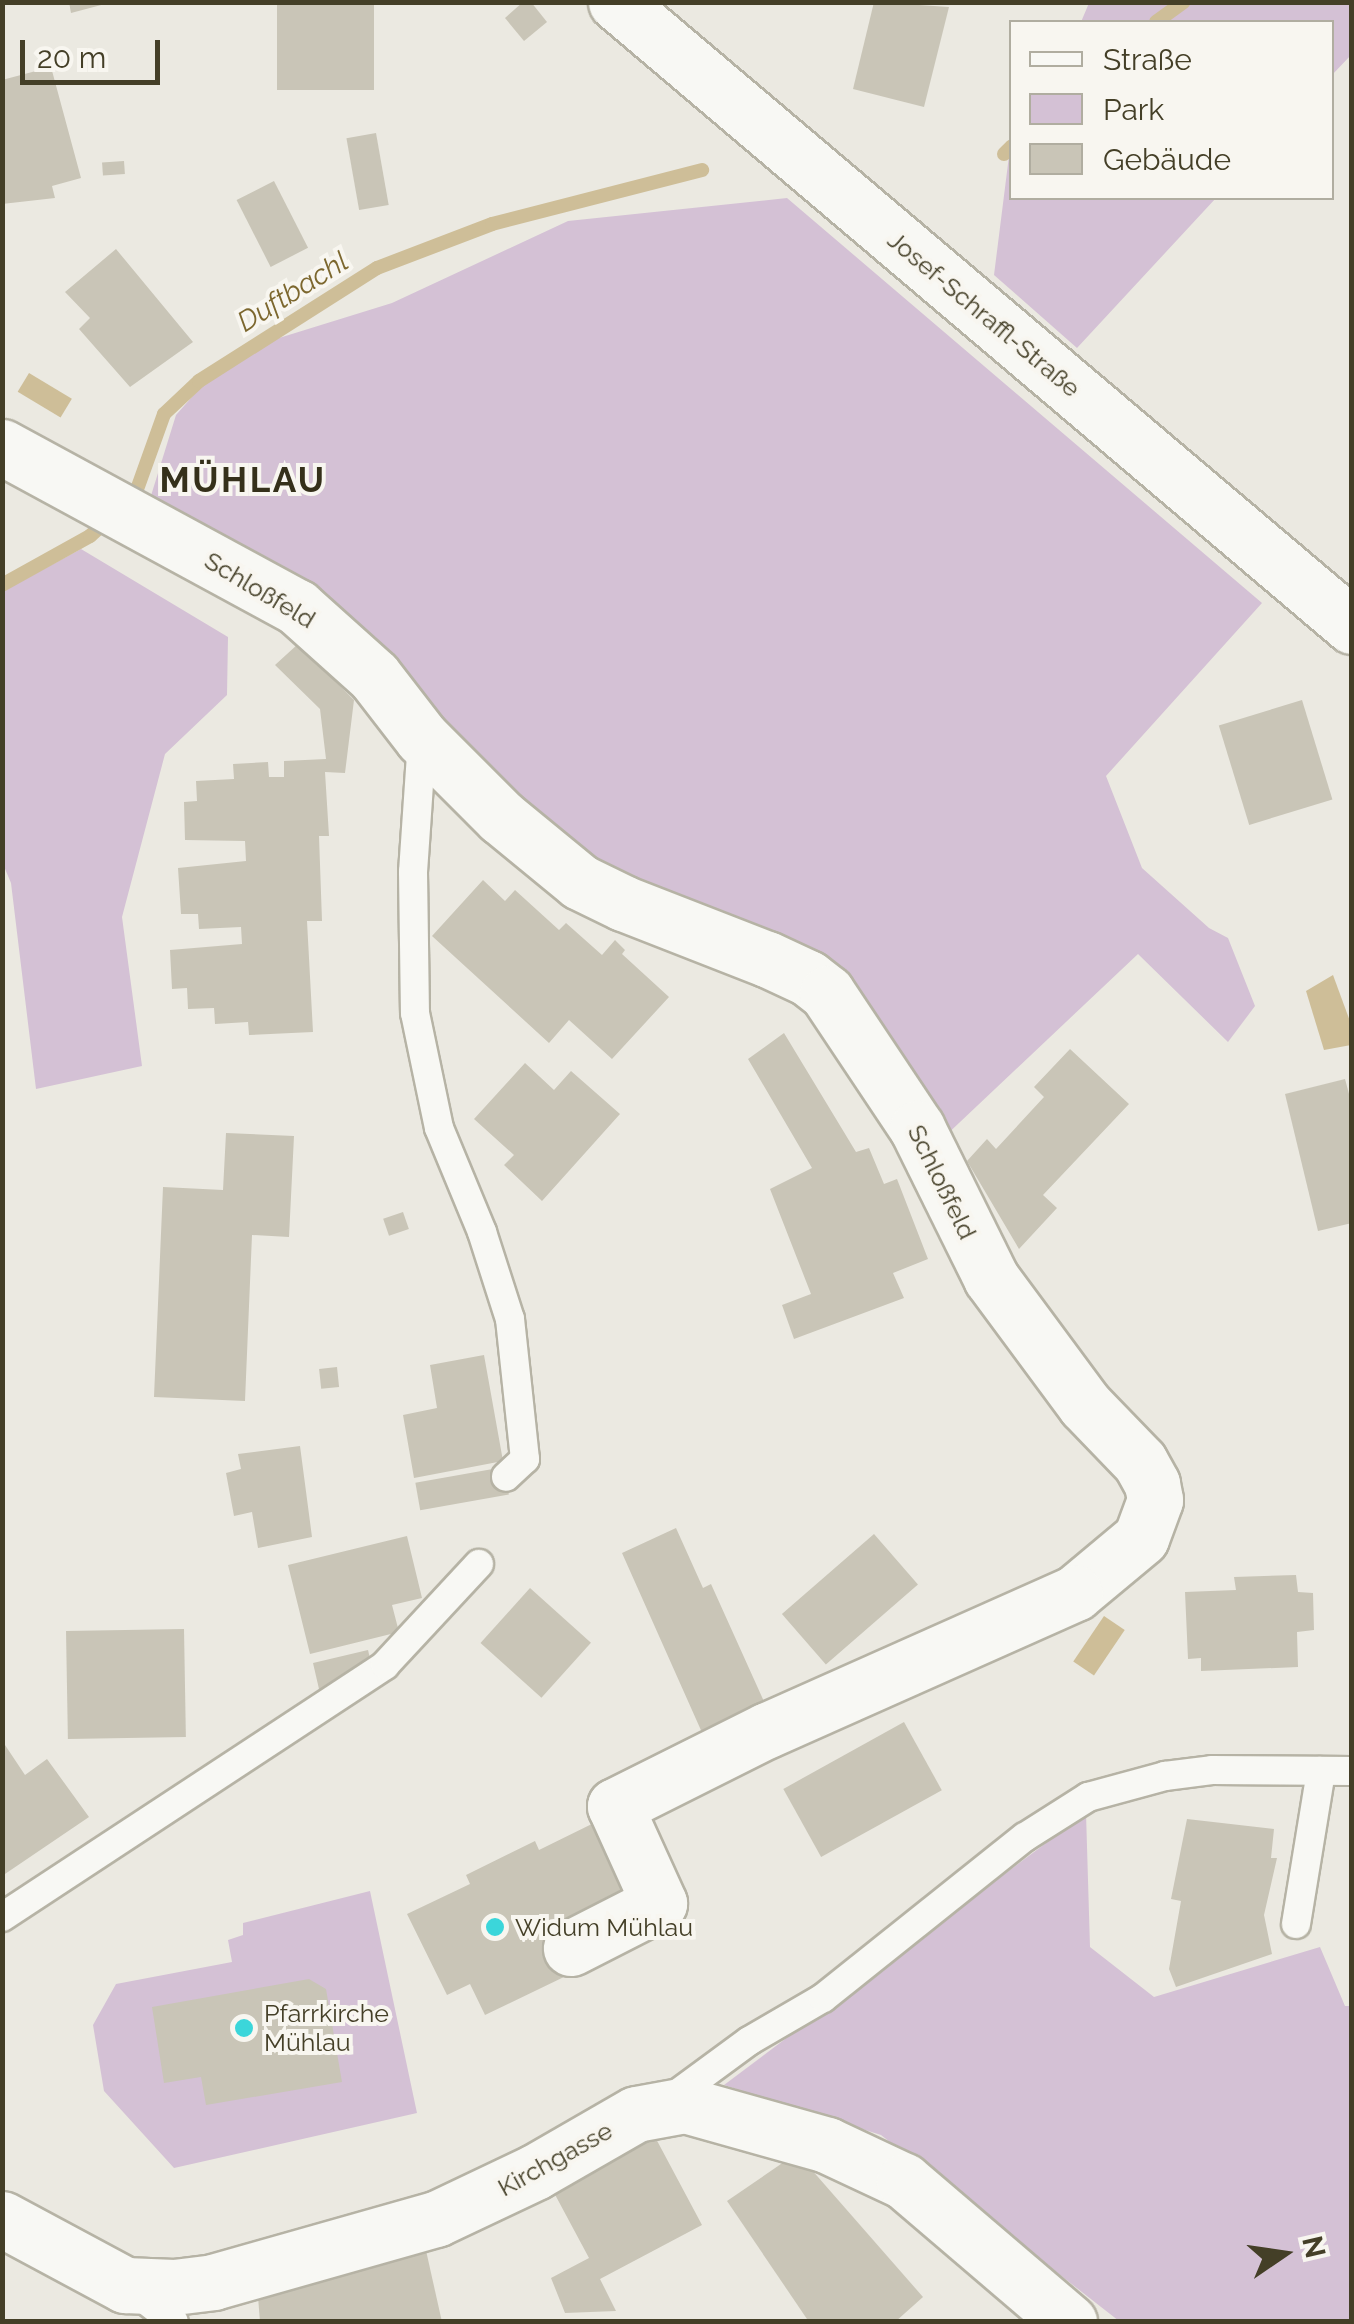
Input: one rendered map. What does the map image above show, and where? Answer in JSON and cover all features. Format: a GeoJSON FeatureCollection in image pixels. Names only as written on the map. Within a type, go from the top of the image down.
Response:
{"type":"FeatureCollection","features":[{"type":"Feature","properties":{"kind":"street","name":"Josef-Schraffl-Straße"},"geometry":{"type":"LineString","coordinates":[[616,2],[1352,626]]}},
{"type":"Feature","properties":{"kind":"street","name":"Schloßfeld"},"geometry":{"type":"LineString","coordinates":[[2,447],[297,607],[374,676],[422,738],[501,817],[580,882],[623,904],[767,959],[808,978],[826,993],[917,1128],[991,1278],[1085,1404],[1140,1462],[1155,1500],[1141,1538],[1076,1593],[766,1730],[615,1806],[659,1903],[571,1948]]}},
{"type":"Feature","properties":{"kind":"street","name":"Kirchgasse"},"geometry":{"type":"LineString","coordinates":[[2,2219],[125,2285],[174,2288],[213,2282],[393,2234],[483,2199],[636,2114],[685,2105],[719,2112],[864,2159],[904,2181],[1069,2322]]}},
{"type":"Feature","properties":{"kind":"lane"},"geometry":{"type":"LineString","coordinates":[[422,738],[413,872],[415,1012],[438,1128],[482,1232],[510,1319],[524,1460],[506,1477]]}},
{"type":"Feature","properties":{"kind":"lane"},"geometry":{"type":"LineString","coordinates":[[2,1917],[386,1665],[479,1564]]}},
{"type":"Feature","properties":{"kind":"lane"},"geometry":{"type":"LineString","coordinates":[[658,2107],[748,2041],[823,1998],[1025,1837],[1088,1797],[1165,1776],[1212,1770],[1352,1771]]}},
{"type":"Feature","properties":{"kind":"lane"},"geometry":{"type":"LineString","coordinates":[[1296,1924],[1321,1771]]}},
{"type":"Feature","properties":{"kind":"lane"},"geometry":{"type":"LineString","coordinates":[[125,2285],[174,2322]]}},
{"type":"Feature","properties":{"kind":"green space"},"geometry":{"type":"Polygon","coordinates":[[[1089,3],[1351,3],[1351,55],[1334,73],[1334,20],[1082,20],[1089,3]]]}},
{"type":"Feature","properties":{"kind":"green space"},"geometry":{"type":"Polygon","coordinates":[[[1009,156],[1009,200],[1214,200],[1077,348],[994,275],[1009,156]]]}},
{"type":"Feature","properties":{"kind":"green space"},"geometry":{"type":"Polygon","coordinates":[[[787,198],[1262,603],[1106,776],[1142,868],[1209,928],[1228,938],[1255,1006],[1228,1042],[1138,954],[941,1140],[850,1002],[608,881],[145,515],[176,415],[231,353],[392,303],[568,221],[787,198]]]}},
{"type":"Feature","properties":{"kind":"green space"},"geometry":{"type":"Polygon","coordinates":[[[81,549],[228,637],[227,695],[165,754],[122,917],[142,1066],[36,1089],[11,883],[3,864],[3,591],[81,549]]]}},
{"type":"Feature","properties":{"kind":"green space"},"geometry":{"type":"Polygon","coordinates":[[[1086,1813],[1090,1947],[1154,1997],[1320,1947],[1345,2006],[1351,2006],[1351,2321],[1119,2321],[881,2135],[724,2085],[1086,1813]]]}},
{"type":"Feature","properties":{"kind":"green space"},"geometry":{"type":"Polygon","coordinates":[[[370,1891],[417,2113],[174,2168],[104,2091],[93,2025],[116,1984],[232,1962],[228,1940],[243,1935],[243,1923],[370,1891]]]}},
{"type":"Feature","properties":{"kind":"shaded area"},"geometry":{"type":"Polygon","coordinates":[[[29,373],[72,399],[61,418],[18,392],[29,373]]]}},
{"type":"Feature","properties":{"kind":"shaded area"},"geometry":{"type":"Polygon","coordinates":[[[1333,975],[1351,1024],[1351,1045],[1324,1050],[1306,991],[1333,975]]]}},
{"type":"Feature","properties":{"kind":"shaded area"},"geometry":{"type":"Polygon","coordinates":[[[1104,1616],[1125,1630],[1094,1676],[1073,1662],[1104,1616]]]}},
{"type":"Feature","properties":{"kind":"building"},"geometry":{"type":"Polygon","coordinates":[[[69,2],[105,2],[105,4],[71,13],[69,2]]]}},
{"type":"Feature","properties":{"kind":"building"},"geometry":{"type":"Polygon","coordinates":[[[277,2],[374,2],[374,90],[277,90],[277,2]]]}},
{"type":"Feature","properties":{"kind":"building"},"geometry":{"type":"Polygon","coordinates":[[[523,2],[531,2],[547,22],[524,41],[505,18],[523,2]]]}},
{"type":"Feature","properties":{"kind":"building"},"geometry":{"type":"Polygon","coordinates":[[[874,2],[949,7],[924,107],[853,89],[874,2]]]}},
{"type":"Feature","properties":{"kind":"building"},"geometry":{"type":"Polygon","coordinates":[[[51,67],[81,178],[52,186],[55,198],[2,204],[2,80],[51,67]]]}},
{"type":"Feature","properties":{"kind":"building"},"geometry":{"type":"Polygon","coordinates":[[[376,133],[389,205],[359,210],[346,138],[376,133]]]}},
{"type":"Feature","properties":{"kind":"building"},"geometry":{"type":"Polygon","coordinates":[[[124,161],[125,174],[103,176],[102,163],[124,161]]]}},
{"type":"Feature","properties":{"kind":"building"},"geometry":{"type":"Polygon","coordinates":[[[274,181],[308,248],[271,267],[237,200],[274,181]]]}},
{"type":"Feature","properties":{"kind":"building"},"geometry":{"type":"Polygon","coordinates":[[[116,249],[193,342],[130,387],[79,329],[90,318],[65,292],[116,249]]]}},
{"type":"Feature","properties":{"kind":"building"},"geometry":{"type":"Polygon","coordinates":[[[298,644],[354,700],[345,773],[325,772],[329,836],[319,836],[322,921],[307,921],[313,1032],[249,1035],[248,1022],[215,1024],[214,1008],[188,1009],[187,988],[172,989],[170,950],[242,944],[241,927],[199,929],[198,914],[181,914],[178,868],[246,861],[245,841],[185,840],[184,802],[197,801],[196,781],[234,779],[233,764],[268,762],[269,777],[284,777],[284,761],[326,759],[320,709],[275,665],[298,644]]]}},
{"type":"Feature","properties":{"kind":"building"},"geometry":{"type":"Polygon","coordinates":[[[1302,700],[1332,799],[1249,825],[1219,725],[1302,700]]]}},
{"type":"Feature","properties":{"kind":"building"},"geometry":{"type":"Polygon","coordinates":[[[483,880],[505,901],[515,890],[559,930],[566,923],[602,955],[615,940],[625,950],[622,954],[669,997],[612,1059],[569,1020],[549,1043],[432,936],[483,880]]]}},
{"type":"Feature","properties":{"kind":"building"},"geometry":{"type":"Polygon","coordinates":[[[784,1033],[856,1152],[869,1148],[884,1184],[897,1179],[928,1259],[893,1273],[904,1298],[794,1339],[782,1305],[811,1294],[770,1189],[812,1168],[748,1059],[784,1033]]]}},
{"type":"Feature","properties":{"kind":"building"},"geometry":{"type":"Polygon","coordinates":[[[1070,1049],[1129,1104],[1043,1195],[1057,1208],[1019,1249],[967,1161],[987,1139],[996,1149],[1044,1097],[1034,1087],[1070,1049]]]}},
{"type":"Feature","properties":{"kind":"building"},"geometry":{"type":"Polygon","coordinates":[[[525,1063],[554,1090],[571,1071],[620,1114],[542,1201],[504,1165],[514,1155],[474,1119],[525,1063]]]}},
{"type":"Feature","properties":{"kind":"building"},"geometry":{"type":"Polygon","coordinates":[[[1345,1079],[1352,1105],[1352,1223],[1318,1231],[1285,1094],[1345,1079]]]}},
{"type":"Feature","properties":{"kind":"building"},"geometry":{"type":"Polygon","coordinates":[[[226,1133],[294,1136],[289,1237],[252,1235],[245,1401],[154,1397],[163,1187],[223,1190],[226,1133]]]}},
{"type":"Feature","properties":{"kind":"building"},"geometry":{"type":"Polygon","coordinates":[[[403,1212],[409,1229],[389,1236],[383,1219],[403,1212]]]}},
{"type":"Feature","properties":{"kind":"building"},"geometry":{"type":"Polygon","coordinates":[[[484,1355],[503,1461],[414,1478],[403,1415],[437,1408],[430,1365],[484,1355]]]}},
{"type":"Feature","properties":{"kind":"building"},"geometry":{"type":"Polygon","coordinates":[[[337,1367],[339,1387],[321,1389],[319,1369],[337,1367]]]}},
{"type":"Feature","properties":{"kind":"building"},"geometry":{"type":"Polygon","coordinates":[[[300,1446],[312,1537],[258,1548],[252,1512],[234,1516],[226,1473],[241,1469],[238,1454],[300,1446]]]}},
{"type":"Feature","properties":{"kind":"building"},"geometry":{"type":"Polygon","coordinates":[[[504,1467],[509,1495],[420,1510],[415,1483],[504,1467]]]}},
{"type":"Feature","properties":{"kind":"building"},"geometry":{"type":"Polygon","coordinates":[[[676,1528],[703,1588],[711,1584],[771,1717],[708,1746],[622,1553],[676,1528]]]}},
{"type":"Feature","properties":{"kind":"building"},"geometry":{"type":"Polygon","coordinates":[[[874,1534],[918,1585],[826,1665],[782,1614],[874,1534]]]}},
{"type":"Feature","properties":{"kind":"building"},"geometry":{"type":"Polygon","coordinates":[[[407,1536],[422,1598],[392,1605],[399,1632],[310,1654],[288,1565],[407,1536]]]}},
{"type":"Feature","properties":{"kind":"building"},"geometry":{"type":"Polygon","coordinates":[[[1296,1575],[1298,1592],[1313,1593],[1314,1630],[1297,1632],[1298,1667],[1201,1671],[1201,1658],[1188,1659],[1185,1592],[1236,1590],[1234,1577],[1296,1575]]]}},
{"type":"Feature","properties":{"kind":"building"},"geometry":{"type":"Polygon","coordinates":[[[530,1588],[591,1643],[541,1698],[480,1643],[530,1588]]]}},
{"type":"Feature","properties":{"kind":"building"},"geometry":{"type":"Polygon","coordinates":[[[184,1629],[186,1737],[68,1739],[66,1631],[184,1629]]]}},
{"type":"Feature","properties":{"kind":"building"},"geometry":{"type":"Polygon","coordinates":[[[368,1650],[373,1671],[322,1702],[313,1663],[368,1650]]]}},
{"type":"Feature","properties":{"kind":"building"},"geometry":{"type":"Polygon","coordinates":[[[904,1722],[942,1790],[821,1857],[783,1789],[904,1722]]]}},
{"type":"Feature","properties":{"kind":"building"},"geometry":{"type":"Polygon","coordinates":[[[5,1745],[25,1775],[47,1759],[89,1817],[2,1876],[5,1745]]]}},
{"type":"Feature","properties":{"kind":"building","name":"Widum Mühlau"},"geometry":{"type":"Polygon","coordinates":[[[602,1819],[640,1896],[549,1941],[566,1976],[485,2015],[470,1984],[447,1995],[407,1914],[470,1884],[466,1875],[535,1841],[539,1850],[602,1819]]]}},
{"type":"Feature","properties":{"kind":"building"},"geometry":{"type":"Polygon","coordinates":[[[1187,1819],[1274,1829],[1271,1858],[1277,1858],[1264,1915],[1272,1954],[1176,1987],[1169,1969],[1181,1901],[1171,1899],[1187,1819]]]}},
{"type":"Feature","properties":{"kind":"building","name":"Pfarrkirche Mühlau"},"geometry":{"type":"Polygon","coordinates":[[[309,1979],[326,1989],[342,2082],[206,2105],[201,2077],[164,2083],[152,2007],[309,1979]]]}},
{"type":"Feature","properties":{"kind":"building"},"geometry":{"type":"Polygon","coordinates":[[[654,2135],[702,2225],[600,2279],[616,2311],[565,2313],[551,2278],[589,2258],[552,2189],[654,2135]]]}},
{"type":"Feature","properties":{"kind":"building"},"geometry":{"type":"Polygon","coordinates":[[[797,2153],[923,2297],[895,2322],[809,2322],[727,2201],[797,2153]]]}},
{"type":"Feature","properties":{"kind":"building"},"geometry":{"type":"Polygon","coordinates":[[[425,2246],[442,2322],[260,2322],[257,2284],[425,2246]]]}},
{"type":"Feature","properties":{"kind":"waterway","name":"Duftbachl"},"geometry":{"type":"LineString","coordinates":[[1159,20],[1184,2]]}},
{"type":"Feature","properties":{"kind":"waterway","name":"Duftbachl"},"geometry":{"type":"LineString","coordinates":[[1004,154],[1009,149]]}},
{"type":"Feature","properties":{"kind":"waterway","name":"Duftbachl"},"geometry":{"type":"LineString","coordinates":[[128,502],[135,495],[164,414],[199,381],[377,268],[492,224],[702,170]]}},
{"type":"Feature","properties":{"kind":"waterway","name":"Duftbachl"},"geometry":{"type":"LineString","coordinates":[[2,585],[90,536],[109,519]]}},
{"type":"Feature","properties":{"kind":"place","name":"Widum Mühlau"},"geometry":{"type":"Point","coordinates":[495,1927]}},
{"type":"Feature","properties":{"kind":"place","name":"Pfarrkirche Mühlau"},"geometry":{"type":"Point","coordinates":[244,2028]}},
{"type":"Feature","properties":{"kind":"district","name":"MÜHLAU"},"geometry":{"type":"Point","coordinates":[243,480]}}]}
